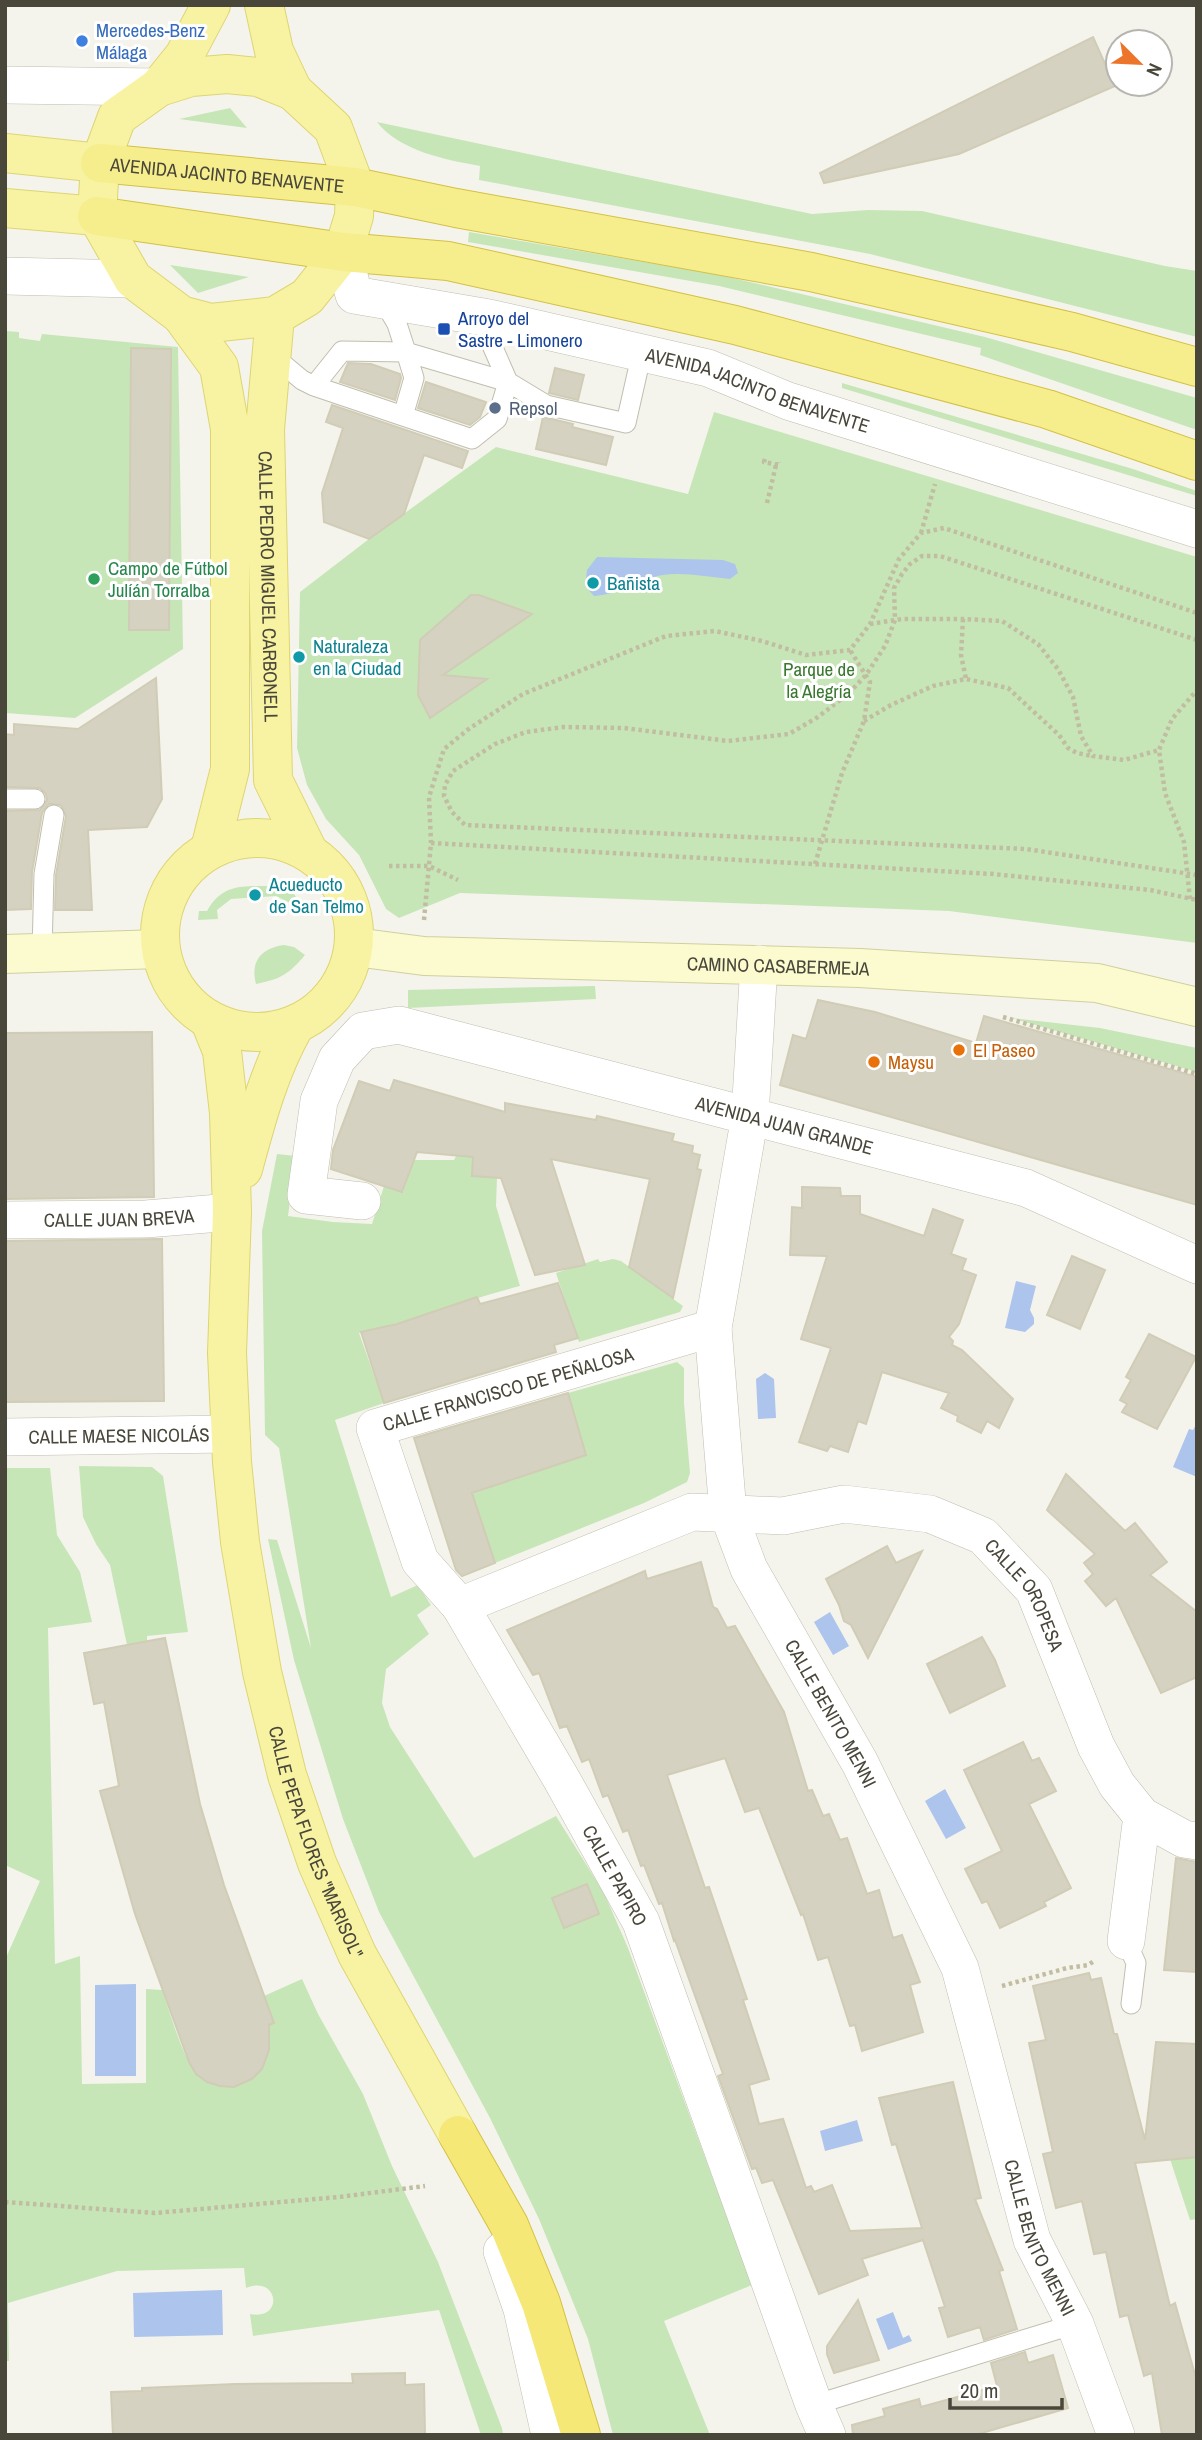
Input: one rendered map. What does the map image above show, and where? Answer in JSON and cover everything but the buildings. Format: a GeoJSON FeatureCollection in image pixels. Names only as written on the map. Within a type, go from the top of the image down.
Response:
{"type":"FeatureCollection","features":[{"type":"Feature","properties":{"kind":"highway","name":"AVENIDA JACINTO BENAVENTE"},"geometry":{"type":"LineString","coordinates":[[100,163],[355,187],[456,208],[811,272],[1072,332],[1197,367]]}},
{"type":"Feature","properties":{"kind":"highway"},"geometry":{"type":"LineString","coordinates":[[97,216],[343,252],[448,261],[735,325],[1046,408],[1197,461]]}},
{"type":"Feature","properties":{"kind":"highway"},"geometry":{"type":"LineString","coordinates":[[458,2135],[509,2225],[541,2303],[581,2435]]}},
{"type":"Feature","properties":{"kind":"main road"},"geometry":{"type":"LineString","coordinates":[[159,87],[184,56],[211,5]]}},
{"type":"Feature","properties":{"kind":"main road"},"geometry":{"type":"LineString","coordinates":[[264,5],[274,51],[293,91]]}},
{"type":"Feature","properties":{"kind":"main road","name":"AVENIDA JACINTO BENAVENTE"},"geometry":{"type":"LineString","coordinates":[[227,74],[258,77],[293,91],[333,128],[355,187],[354,216],[343,252],[307,297],[275,316],[211,323],[181,315],[133,279],[97,216],[100,163],[117,117],[159,87],[191,77],[227,74]]}},
{"type":"Feature","properties":{"kind":"main road","name":"AVENIDA JACINTO BENAVENTE"},"geometry":{"type":"LineString","coordinates":[[5,152],[100,163]]}},
{"type":"Feature","properties":{"kind":"main road"},"geometry":{"type":"LineString","coordinates":[[5,208],[97,216]]}},
{"type":"Feature","properties":{"kind":"main road","name":"CALLE PEDRO MIGUEL CARBONELL"},"geometry":{"type":"LineString","coordinates":[[181,315],[219,367],[230,429],[230,769],[210,849]]}},
{"type":"Feature","properties":{"kind":"main road","name":"CALLE PEDRO MIGUEL CARBONELL"},"geometry":{"type":"LineString","coordinates":[[275,316],[265,429],[273,780],[308,851]]}},
{"type":"Feature","properties":{"kind":"main road"},"geometry":{"type":"LineString","coordinates":[[254,837],[276,838],[308,851],[331,870],[349,900],[355,947],[348,971],[331,1000],[294,1027],[260,1034],[217,1025],[188,1006],[166,974],[159,949],[161,909],[183,870],[210,849],[254,837]]}},
{"type":"Feature","properties":{"kind":"main road","name":"CAMINO CASABERMEJA"},"geometry":{"type":"LineString","coordinates":[[355,947],[424,956],[758,964],[1097,982],[1197,1007]]}},
{"type":"Feature","properties":{"kind":"main road"},"geometry":{"type":"LineString","coordinates":[[24,953],[159,949]]}},
{"type":"Feature","properties":{"kind":"main road","name":"CALLE PEPA FLORES \"MARISOL\""},"geometry":{"type":"LineString","coordinates":[[210,1021],[222,1051],[227,1090],[232,1212],[228,1353],[231,1434],[240,1542],[262,1672],[287,1775],[317,1863],[356,1954],[458,2135]]}},
{"type":"Feature","properties":{"kind":"main road","name":"CALLE PEPA FLORES \"MARISOL\""},"geometry":{"type":"LineString","coordinates":[[232,1212],[265,1092],[282,1048],[294,1027]]}},
{"type":"Feature","properties":{"kind":"street","name":"AVENIDA JACINTO BENAVENTE"},"geometry":{"type":"LineString","coordinates":[[5,85],[159,87]]}},
{"type":"Feature","properties":{"kind":"street","name":"AVENIDA JACINTO BENAVENTE"},"geometry":{"type":"LineString","coordinates":[[343,252],[354,295],[489,318],[708,368],[788,401],[1197,529]]}},
{"type":"Feature","properties":{"kind":"street"},"geometry":{"type":"LineString","coordinates":[[5,276],[133,279]]}},
{"type":"Feature","properties":{"kind":"street","name":"CALLE BENITO MENNI"},"geometry":{"type":"LineString","coordinates":[[758,964],[750,1116],[713,1328],[728,1513],[749,1569],[860,1763],[960,1968],[1032,2240],[1075,2324],[1116,2435]]}},
{"type":"Feature","properties":{"kind":"street","name":"AVENIDA JUAN GRANDE"},"geometry":{"type":"LineString","coordinates":[[362,1201],[306,1195],[319,1101],[337,1059],[363,1031],[399,1025],[1026,1188],[1197,1265]]}},
{"type":"Feature","properties":{"kind":"street","name":"CALLE JUAN BREVA"},"geometry":{"type":"LineString","coordinates":[[5,1220],[146,1219],[232,1212]]}},
{"type":"Feature","properties":{"kind":"street","name":"CALLE FRANCISCO DE PEÑALOSA"},"geometry":{"type":"LineString","coordinates":[[460,1606],[420,1561],[375,1428],[713,1328]]}},
{"type":"Feature","properties":{"kind":"street","name":"CALLE MAESE NICOLÁS"},"geometry":{"type":"LineString","coordinates":[[5,1437],[231,1434]]}},
{"type":"Feature","properties":{"kind":"street","name":"CALLE OROPESA"},"geometry":{"type":"LineString","coordinates":[[728,1513],[782,1516],[844,1504],[930,1514],[984,1536],[1034,1590],[1096,1746],[1117,1785],[1142,1816],[1184,1839],[1197,1841]]}},
{"type":"Feature","properties":{"kind":"street"},"geometry":{"type":"LineString","coordinates":[[460,1606],[692,1512],[728,1513]]}},
{"type":"Feature","properties":{"kind":"street","name":"CALLE PAPIRO"},"geometry":{"type":"LineString","coordinates":[[460,1606],[641,1922],[820,2420]]}},
{"type":"Feature","properties":{"kind":"street"},"geometry":{"type":"LineString","coordinates":[[1126,1941],[1142,1816]]}},
{"type":"Feature","properties":{"kind":"street","name":"CALLE PEPA FLORES \"MARISOL\""},"geometry":{"type":"LineString","coordinates":[[458,2135],[522,2309],[551,2435]]}},
{"type":"Feature","properties":{"kind":"lane"},"geometry":{"type":"LineString","coordinates":[[383,300],[397,324],[414,378],[403,416]]}},
{"type":"Feature","properties":{"kind":"lane"},"geometry":{"type":"LineString","coordinates":[[272,355],[302,380],[314,386],[472,439],[497,419],[508,382],[488,334],[489,318]]}},
{"type":"Feature","properties":{"kind":"lane"},"geometry":{"type":"LineString","coordinates":[[314,386],[342,351],[406,352],[508,382],[546,405],[626,422],[642,352]]}},
{"type":"Feature","properties":{"kind":"lane"},"geometry":{"type":"LineString","coordinates":[[5,799],[35,799]]}},
{"type":"Feature","properties":{"kind":"lane"},"geometry":{"type":"LineString","coordinates":[[24,953],[44,874],[54,815]]}},
{"type":"Feature","properties":{"kind":"lane"},"geometry":{"type":"LineString","coordinates":[[1126,1941],[1136,1963],[1131,2004]]}},
{"type":"Feature","properties":{"kind":"lane"},"geometry":{"type":"LineString","coordinates":[[820,2420],[1075,2324]]}},
{"type":"Feature","properties":{"kind":"path"},"geometry":{"type":"LineString","coordinates":[[765,459],[764,462],[778,464],[767,503]]}},
{"type":"Feature","properties":{"kind":"path"},"geometry":{"type":"LineString","coordinates":[[424,925],[431,843],[429,797],[444,749],[470,728],[523,694],[666,636],[715,632],[806,655],[850,650],[870,624],[899,559],[922,533],[937,479]]}},
{"type":"Feature","properties":{"kind":"path"},"geometry":{"type":"LineString","coordinates":[[922,533],[944,528],[1197,613]]}},
{"type":"Feature","properties":{"kind":"path"},"geometry":{"type":"LineString","coordinates":[[1197,640],[940,556],[922,556],[910,564],[894,588],[895,620],[886,646],[866,675],[849,693],[818,717],[789,733],[728,741],[624,727],[564,727],[526,732],[495,744],[453,771],[444,796],[452,812],[465,825],[1026,849],[1197,875]]}},
{"type":"Feature","properties":{"kind":"path"},"geometry":{"type":"LineString","coordinates":[[963,619],[961,655],[966,679]]}},
{"type":"Feature","properties":{"kind":"path"},"geometry":{"type":"LineString","coordinates":[[870,624],[895,620],[1002,621],[1038,644],[1058,669],[1073,697],[1081,736],[1093,756]]}},
{"type":"Feature","properties":{"kind":"path"},"geometry":{"type":"LineString","coordinates":[[815,864],[842,773],[864,720],[870,682],[850,650]]}},
{"type":"Feature","properties":{"kind":"path"},"geometry":{"type":"LineString","coordinates":[[864,720],[933,685],[966,679],[1008,688],[1077,753],[1124,760],[1160,750]]}},
{"type":"Feature","properties":{"kind":"path"},"geometry":{"type":"LineString","coordinates":[[1190,899],[1184,842],[1165,793],[1160,750],[1172,719],[1197,690]]}},
{"type":"Feature","properties":{"kind":"path"},"geometry":{"type":"LineString","coordinates":[[431,843],[993,874],[1150,890],[1197,900]]}},
{"type":"Feature","properties":{"kind":"path"},"geometry":{"type":"LineString","coordinates":[[389,866],[429,866],[458,880]]}},
{"type":"Feature","properties":{"kind":"path"},"geometry":{"type":"LineString","coordinates":[[997,1016],[1197,1074]]}},
{"type":"Feature","properties":{"kind":"path"},"geometry":{"type":"LineString","coordinates":[[998,1986],[1081,1966]]}},
{"type":"Feature","properties":{"kind":"path"},"geometry":{"type":"LineString","coordinates":[[5,2202],[155,2213],[339,2197],[425,2186]]}},
{"type":"Feature","properties":{"kind":"green space"},"geometry":{"type":"Polygon","coordinates":[[[230,108],[247,128],[179,119],[230,108]]]}},
{"type":"Feature","properties":{"kind":"green space"},"geometry":{"type":"Polygon","coordinates":[[[377,122],[812,214],[868,210],[922,211],[1197,271],[1197,337],[870,254],[479,180],[480,166],[424,153],[398,140],[377,122]]]}},
{"type":"Feature","properties":{"kind":"green space"},"geometry":{"type":"Polygon","coordinates":[[[469,232],[720,275],[985,337],[1197,398],[1197,430],[980,355],[981,348],[719,286],[468,242],[469,232]]]}},
{"type":"Feature","properties":{"kind":"green space"},"geometry":{"type":"Polygon","coordinates":[[[170,265],[249,277],[198,293],[170,265]]]}},
{"type":"Feature","properties":{"kind":"green space","name":"Campo de Fútbol Julíán Torralba"},"geometry":{"type":"Polygon","coordinates":[[[5,331],[19,332],[19,338],[40,341],[42,334],[178,347],[183,649],[75,718],[5,713],[5,331]]]}},
{"type":"Feature","properties":{"kind":"green space"},"geometry":{"type":"Polygon","coordinates":[[[842,383],[1133,469],[1197,491],[1197,496],[842,388],[842,383]]]}},
{"type":"Feature","properties":{"kind":"green space","name":"Parque de la Alegría"},"geometry":{"type":"Polygon","coordinates":[[[714,412],[1197,557],[1197,943],[949,911],[460,893],[399,918],[386,909],[359,855],[326,819],[307,785],[297,748],[300,592],[496,447],[688,494],[714,412]]]}},
{"type":"Feature","properties":{"kind":"green space"},"geometry":{"type":"Polygon","coordinates":[[[248,886],[280,886],[294,894],[301,904],[309,903],[311,912],[294,912],[290,903],[276,896],[231,899],[217,910],[218,919],[198,920],[199,911],[207,911],[221,894],[229,890],[248,886]]]}},
{"type":"Feature","properties":{"kind":"green space"},"geometry":{"type":"Polygon","coordinates":[[[284,945],[294,947],[305,955],[284,975],[256,984],[255,969],[259,957],[269,949],[284,945]]]}},
{"type":"Feature","properties":{"kind":"green space"},"geometry":{"type":"Polygon","coordinates":[[[595,986],[596,999],[408,1008],[408,990],[595,986]]]}},
{"type":"Feature","properties":{"kind":"green space"},"geometry":{"type":"Polygon","coordinates":[[[1012,1018],[1100,1028],[1197,1048],[1197,1072],[1012,1018]]]}},
{"type":"Feature","properties":{"kind":"green space"},"geometry":{"type":"Polygon","coordinates":[[[459,1151],[477,1157],[473,1176],[497,1178],[496,1206],[520,1286],[359,1333],[384,1403],[335,1420],[391,1597],[418,1585],[431,1605],[417,1615],[429,1634],[386,1669],[382,1703],[390,1727],[474,1858],[556,1816],[604,1893],[628,1948],[752,2285],[664,2321],[710,2435],[613,2435],[588,2339],[539,2219],[490,2118],[379,1912],[343,1819],[294,1660],[268,1539],[277,1540],[311,1648],[279,1448],[265,1435],[262,1231],[277,1154],[296,1156],[288,1216],[372,1224],[384,1186],[403,1192],[414,1160],[454,1160],[459,1151]]]}},
{"type":"Feature","properties":{"kind":"green space"},"geometry":{"type":"Polygon","coordinates":[[[598,1259],[600,1262],[613,1259],[621,1261],[683,1306],[680,1312],[579,1342],[556,1273],[598,1259]]]}},
{"type":"Feature","properties":{"kind":"green space"},"geometry":{"type":"Polygon","coordinates":[[[677,1362],[684,1368],[690,1473],[687,1482],[644,1503],[495,1563],[472,1494],[586,1455],[568,1393],[677,1362]]]}},
{"type":"Feature","properties":{"kind":"green space"},"geometry":{"type":"Polygon","coordinates":[[[79,1466],[152,1467],[163,1476],[188,1632],[147,1636],[147,1642],[127,1645],[110,1565],[83,1517],[79,1466]]]}},
{"type":"Feature","properties":{"kind":"green space"},"geometry":{"type":"Polygon","coordinates":[[[5,1468],[50,1468],[57,1535],[80,1572],[92,1622],[48,1628],[55,1964],[80,1956],[82,2084],[146,2083],[146,1989],[162,1990],[182,2047],[197,2074],[211,2083],[225,2087],[238,2085],[260,2070],[266,2058],[268,2043],[265,2027],[273,2023],[264,1996],[302,1979],[318,2014],[363,2094],[392,2166],[438,2262],[503,2435],[481,2435],[439,2310],[253,2336],[250,2314],[269,2311],[273,2298],[265,2287],[257,2285],[246,2288],[244,2268],[117,2271],[8,2303],[9,2361],[5,2361],[5,1960],[40,1881],[5,1865],[5,1468]]]}},
{"type":"Feature","properties":{"kind":"green space"},"geometry":{"type":"Polygon","coordinates":[[[1197,2157],[1197,2219],[1190,2220],[1170,2159],[1197,2157]]]}},
{"type":"Feature","properties":{"kind":"water"},"geometry":{"type":"Polygon","coordinates":[[[597,557],[723,560],[735,564],[738,573],[730,579],[688,574],[663,575],[594,596],[585,586],[587,570],[597,557]]]}},
{"type":"Feature","properties":{"kind":"water"},"geometry":{"type":"Polygon","coordinates":[[[1016,1281],[1036,1286],[1030,1310],[1034,1324],[1025,1332],[1005,1328],[1016,1281]]]}},
{"type":"Feature","properties":{"kind":"water"},"geometry":{"type":"Polygon","coordinates":[[[765,1373],[774,1379],[776,1418],[758,1419],[756,1379],[765,1373]]]}},
{"type":"Feature","properties":{"kind":"water"},"geometry":{"type":"Polygon","coordinates":[[[1197,1423],[1197,1477],[1173,1467],[1189,1429],[1193,1430],[1197,1423]]]}},
{"type":"Feature","properties":{"kind":"water"},"geometry":{"type":"Polygon","coordinates":[[[830,1612],[849,1646],[833,1655],[814,1622],[830,1612]]]}},
{"type":"Feature","properties":{"kind":"water"},"geometry":{"type":"Polygon","coordinates":[[[945,1789],[966,1828],[946,1839],[925,1801],[945,1789]]]}},
{"type":"Feature","properties":{"kind":"water"},"geometry":{"type":"Polygon","coordinates":[[[136,1984],[136,2076],[95,2076],[95,1985],[136,1984]]]}},
{"type":"Feature","properties":{"kind":"water"},"geometry":{"type":"Polygon","coordinates":[[[857,2120],[863,2141],[825,2151],[820,2131],[857,2120]]]}},
{"type":"Feature","properties":{"kind":"water"},"geometry":{"type":"Polygon","coordinates":[[[222,2290],[223,2335],[134,2337],[133,2293],[222,2290]]]}},
{"type":"Feature","properties":{"kind":"water"},"geometry":{"type":"Polygon","coordinates":[[[893,2312],[903,2338],[909,2335],[912,2341],[888,2350],[876,2319],[893,2312]]]}},
{"type":"Feature","properties":{"kind":"place","name":"Mercedes-Benz Málaga"},"geometry":{"type":"Point","coordinates":[82,41]}},
{"type":"Feature","properties":{"kind":"place","name":"Arroyo del Sastre - Limonero"},"geometry":{"type":"Point","coordinates":[444,329]}},
{"type":"Feature","properties":{"kind":"place","name":"Repsol"},"geometry":{"type":"Point","coordinates":[495,408]}},
{"type":"Feature","properties":{"kind":"place","name":"Campo de Fútbol Julíán Torralba"},"geometry":{"type":"Point","coordinates":[94,579]}},
{"type":"Feature","properties":{"kind":"place","name":"Bañista"},"geometry":{"type":"Point","coordinates":[593,583]}},
{"type":"Feature","properties":{"kind":"place","name":"Naturaleza en la Ciudad"},"geometry":{"type":"Point","coordinates":[299,657]}},
{"type":"Feature","properties":{"kind":"place","name":"Acueducto de San Telmo"},"geometry":{"type":"Point","coordinates":[255,895]}},
{"type":"Feature","properties":{"kind":"place","name":"El Paseo"},"geometry":{"type":"Point","coordinates":[959,1050]}},
{"type":"Feature","properties":{"kind":"place","name":"Maysu"},"geometry":{"type":"Point","coordinates":[874,1062]}}]}
